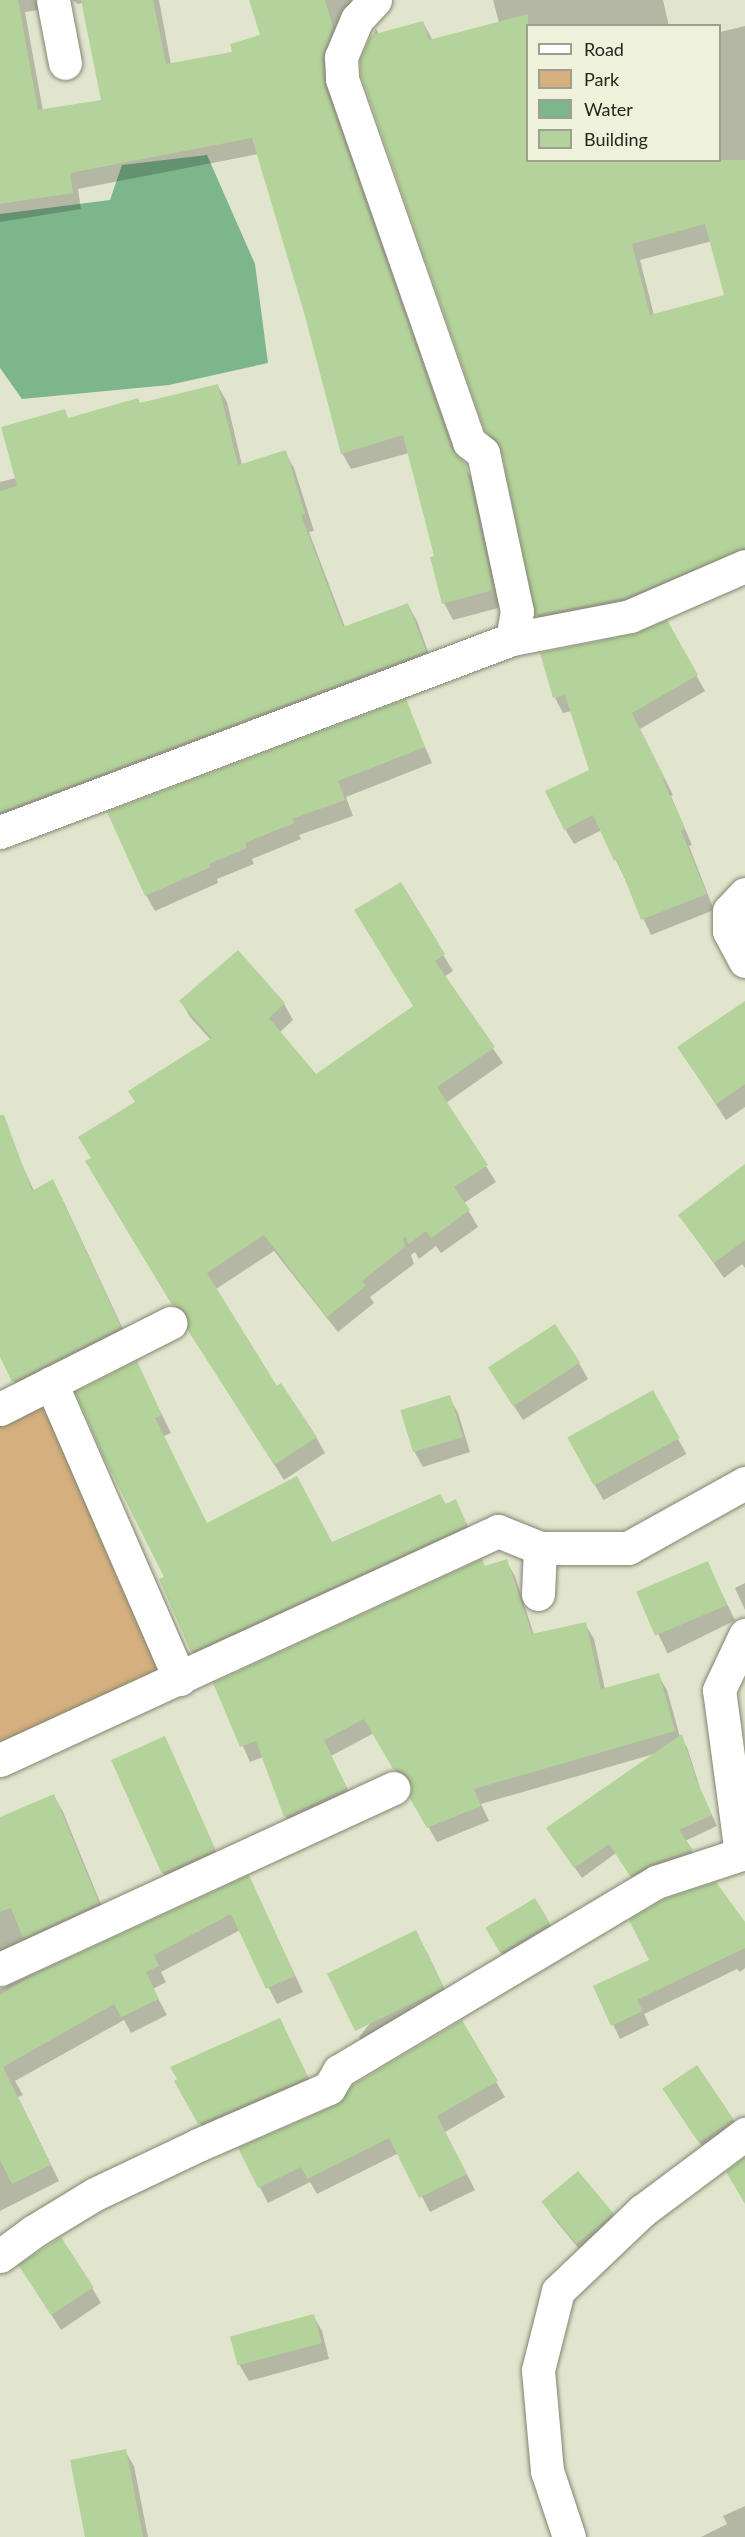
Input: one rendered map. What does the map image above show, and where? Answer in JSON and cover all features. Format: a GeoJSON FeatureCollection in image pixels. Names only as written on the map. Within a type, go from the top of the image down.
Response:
{"type":"FeatureCollection","features":[{"type":"Feature","properties":{"kind":"street"},"geometry":{"type":"LineString","coordinates":[[53,0],[66,63]]}},
{"type":"Feature","properties":{"kind":"street"},"geometry":{"type":"LineString","coordinates":[[375,0],[357,19],[342,57],[342,79],[355,122],[470,442],[483,453],[517,611],[512,639]]}},
{"type":"Feature","properties":{"kind":"street"},"geometry":{"type":"LineString","coordinates":[[0,832],[512,639],[630,616],[745,566]]}},
{"type":"Feature","properties":{"kind":"street"},"geometry":{"type":"LineString","coordinates":[[745,894],[729,911],[729,931],[745,961]]}},
{"type":"Feature","properties":{"kind":"street"},"geometry":{"type":"LineString","coordinates":[[0,1409],[170,1323]]}},
{"type":"Feature","properties":{"kind":"street"},"geometry":{"type":"LineString","coordinates":[[51,1383],[180,1679]]}},
{"type":"Feature","properties":{"kind":"street"},"geometry":{"type":"LineString","coordinates":[[0,1760],[498,1531],[540,1548],[628,1548],[745,1483]]}},
{"type":"Feature","properties":{"kind":"street"},"geometry":{"type":"LineString","coordinates":[[538,1594],[540,1548]]}},
{"type":"Feature","properties":{"kind":"street"},"geometry":{"type":"LineString","coordinates":[[0,2256],[95,2194],[198,2145],[328,2088],[339,2070],[656,1882],[743,1854],[719,1690],[745,1635]]}},
{"type":"Feature","properties":{"kind":"street"},"geometry":{"type":"LineString","coordinates":[[0,1969],[393,1788]]}},
{"type":"Feature","properties":{"kind":"street"},"geometry":{"type":"LineString","coordinates":[[569,2537],[547,2471],[538,2370],[558,2291],[642,2211],[745,2134]]}},
{"type":"Feature","properties":{"kind":"green space"},"geometry":{"type":"Polygon","coordinates":[[[51,1383],[180,1679],[0,1756],[0,1410],[51,1383]]]}},
{"type":"Feature","properties":{"kind":"water"},"geometry":{"type":"Polygon","coordinates":[[[207,155],[255,264],[268,363],[169,385],[22,399],[0,368],[0,214],[110,200],[122,165],[207,155]]]}},
{"type":"Feature","properties":{"kind":"building"},"geometry":{"type":"Polygon","coordinates":[[[0,0],[18,0],[38,110],[101,100],[81,0],[153,0],[166,64],[232,52],[230,44],[260,35],[249,0],[325,0],[333,27],[322,57],[324,85],[451,448],[466,464],[493,590],[442,604],[430,557],[434,556],[403,435],[341,454],[305,316],[252,138],[70,173],[73,193],[0,204],[0,0]]]}},
{"type":"Feature","properties":{"kind":"building"},"geometry":{"type":"Polygon","coordinates":[[[528,14],[528,24],[526,24],[526,162],[745,160],[745,548],[624,598],[535,615],[501,449],[495,439],[485,431],[361,75],[360,60],[371,35],[423,21],[429,40],[528,14]],[[705,224],[632,244],[650,315],[724,295],[705,224]]]}},
{"type":"Feature","properties":{"kind":"building"},"geometry":{"type":"Polygon","coordinates":[[[218,384],[238,465],[286,450],[305,514],[301,515],[343,627],[408,603],[426,651],[0,812],[0,491],[17,486],[1,427],[65,409],[68,418],[138,398],[140,403],[218,384]]]}},
{"type":"Feature","properties":{"kind":"building"},"geometry":{"type":"Polygon","coordinates":[[[667,620],[698,675],[632,713],[665,779],[663,780],[685,829],[681,831],[707,894],[641,920],[617,859],[614,861],[593,815],[564,830],[545,791],[589,770],[565,695],[553,698],[540,653],[634,634],[667,620]]]}},
{"type":"Feature","properties":{"kind":"building"},"geometry":{"type":"Polygon","coordinates":[[[406,699],[425,747],[338,781],[345,800],[292,819],[294,823],[245,843],[247,848],[209,864],[211,867],[145,896],[107,812],[406,699]]]}},
{"type":"Feature","properties":{"kind":"building"},"geometry":{"type":"Polygon","coordinates":[[[401,882],[445,954],[435,961],[495,1047],[437,1087],[488,1165],[454,1187],[470,1210],[431,1238],[426,1231],[409,1244],[405,1237],[403,1238],[405,1247],[362,1281],[366,1286],[327,1317],[264,1235],[207,1273],[277,1386],[281,1383],[317,1437],[274,1465],[187,1329],[186,1314],[181,1308],[172,1305],[85,1161],[91,1158],[78,1137],[135,1102],[128,1091],[212,1038],[179,1001],[238,950],[285,1003],[269,1018],[316,1074],[413,1006],[354,910],[401,882]]]}},
{"type":"Feature","properties":{"kind":"building"},"geometry":{"type":"Polygon","coordinates":[[[745,1001],[745,1084],[716,1104],[677,1047],[745,1001]]]}},
{"type":"Feature","properties":{"kind":"building"},"geometry":{"type":"Polygon","coordinates":[[[0,1115],[4,1115],[32,1191],[53,1179],[121,1327],[12,1382],[0,1357],[0,1115]]]}},
{"type":"Feature","properties":{"kind":"building"},"geometry":{"type":"Polygon","coordinates":[[[745,1164],[745,1240],[714,1263],[678,1215],[745,1164]]]}},
{"type":"Feature","properties":{"kind":"building"},"geometry":{"type":"Polygon","coordinates":[[[555,1324],[580,1363],[513,1406],[488,1368],[555,1324]]]}},
{"type":"Feature","properties":{"kind":"building"},"geometry":{"type":"Polygon","coordinates":[[[137,1361],[162,1415],[155,1418],[207,1523],[297,1476],[332,1542],[440,1494],[446,1504],[456,1499],[467,1525],[191,1652],[159,1579],[164,1577],[104,1458],[75,1392],[137,1361]]]}},
{"type":"Feature","properties":{"kind":"building"},"geometry":{"type":"Polygon","coordinates":[[[653,1390],[680,1438],[594,1486],[567,1438],[653,1390]]]}},
{"type":"Feature","properties":{"kind":"building"},"geometry":{"type":"Polygon","coordinates":[[[450,1395],[463,1437],[413,1452],[400,1410],[450,1395]]]}},
{"type":"Feature","properties":{"kind":"building"},"geometry":{"type":"Polygon","coordinates":[[[482,1559],[485,1566],[507,1559],[532,1634],[586,1622],[601,1689],[659,1673],[675,1731],[474,1789],[481,1806],[427,1828],[409,1797],[412,1789],[410,1780],[403,1772],[393,1769],[364,1719],[324,1740],[347,1788],[284,1817],[256,1741],[240,1747],[213,1683],[482,1559]]]}},
{"type":"Feature","properties":{"kind":"building"},"geometry":{"type":"Polygon","coordinates":[[[708,1561],[727,1605],[655,1636],[636,1591],[708,1561]]]}},
{"type":"Feature","properties":{"kind":"building"},"geometry":{"type":"Polygon","coordinates":[[[682,1734],[696,1779],[712,1815],[679,1830],[693,1850],[650,1864],[630,1876],[609,1844],[574,1868],[546,1828],[682,1734]]]}},
{"type":"Feature","properties":{"kind":"building"},"geometry":{"type":"Polygon","coordinates":[[[165,1736],[215,1849],[162,1873],[111,1760],[165,1736]]]}},
{"type":"Feature","properties":{"kind":"building"},"geometry":{"type":"Polygon","coordinates":[[[54,1794],[99,1903],[23,1938],[11,1908],[0,1912],[0,1817],[54,1794]]]}},
{"type":"Feature","properties":{"kind":"building"},"geometry":{"type":"Polygon","coordinates":[[[249,1875],[295,1976],[266,1989],[231,1914],[154,1955],[159,1966],[146,1972],[159,1999],[121,2017],[114,2004],[3,2067],[51,2165],[12,2184],[0,2160],[0,1995],[37,1973],[249,1875]]]}},
{"type":"Feature","properties":{"kind":"building"},"geometry":{"type":"Polygon","coordinates":[[[716,1882],[745,1922],[745,1948],[637,2000],[643,2011],[611,2026],[593,1986],[649,1960],[629,1920],[664,1899],[716,1882]]]}},
{"type":"Feature","properties":{"kind":"building"},"geometry":{"type":"Polygon","coordinates":[[[535,1898],[550,1923],[500,1953],[485,1928],[535,1898]]]}},
{"type":"Feature","properties":{"kind":"building"},"geometry":{"type":"Polygon","coordinates":[[[416,1930],[444,1988],[355,2031],[327,1973],[416,1930]]]}},
{"type":"Feature","properties":{"kind":"building"},"geometry":{"type":"Polygon","coordinates":[[[280,2018],[308,2077],[198,2124],[174,2081],[177,2079],[170,2067],[280,2018]]]}},
{"type":"Feature","properties":{"kind":"building"},"geometry":{"type":"Polygon","coordinates":[[[462,2020],[498,2081],[437,2116],[467,2174],[419,2198],[389,2138],[307,2179],[301,2167],[258,2188],[238,2148],[336,2105],[353,2085],[462,2020]]]}},
{"type":"Feature","properties":{"kind":"building"},"geometry":{"type":"Polygon","coordinates":[[[697,2065],[733,2119],[699,2142],[662,2088],[697,2065]]]}},
{"type":"Feature","properties":{"kind":"building"},"geometry":{"type":"Polygon","coordinates":[[[745,2157],[745,2204],[726,2172],[745,2157]]]}},
{"type":"Feature","properties":{"kind":"building"},"geometry":{"type":"Polygon","coordinates":[[[578,2171],[613,2213],[577,2244],[541,2202],[578,2171]]]}},
{"type":"Feature","properties":{"kind":"building"},"geometry":{"type":"Polygon","coordinates":[[[61,2237],[94,2287],[51,2315],[18,2265],[61,2237]]]}},
{"type":"Feature","properties":{"kind":"building"},"geometry":{"type":"Polygon","coordinates":[[[314,2314],[322,2343],[238,2365],[230,2337],[314,2314]]]}},
{"type":"Feature","properties":{"kind":"building"},"geometry":{"type":"Polygon","coordinates":[[[126,2449],[143,2537],[85,2537],[70,2460],[126,2449]]]}}]}
